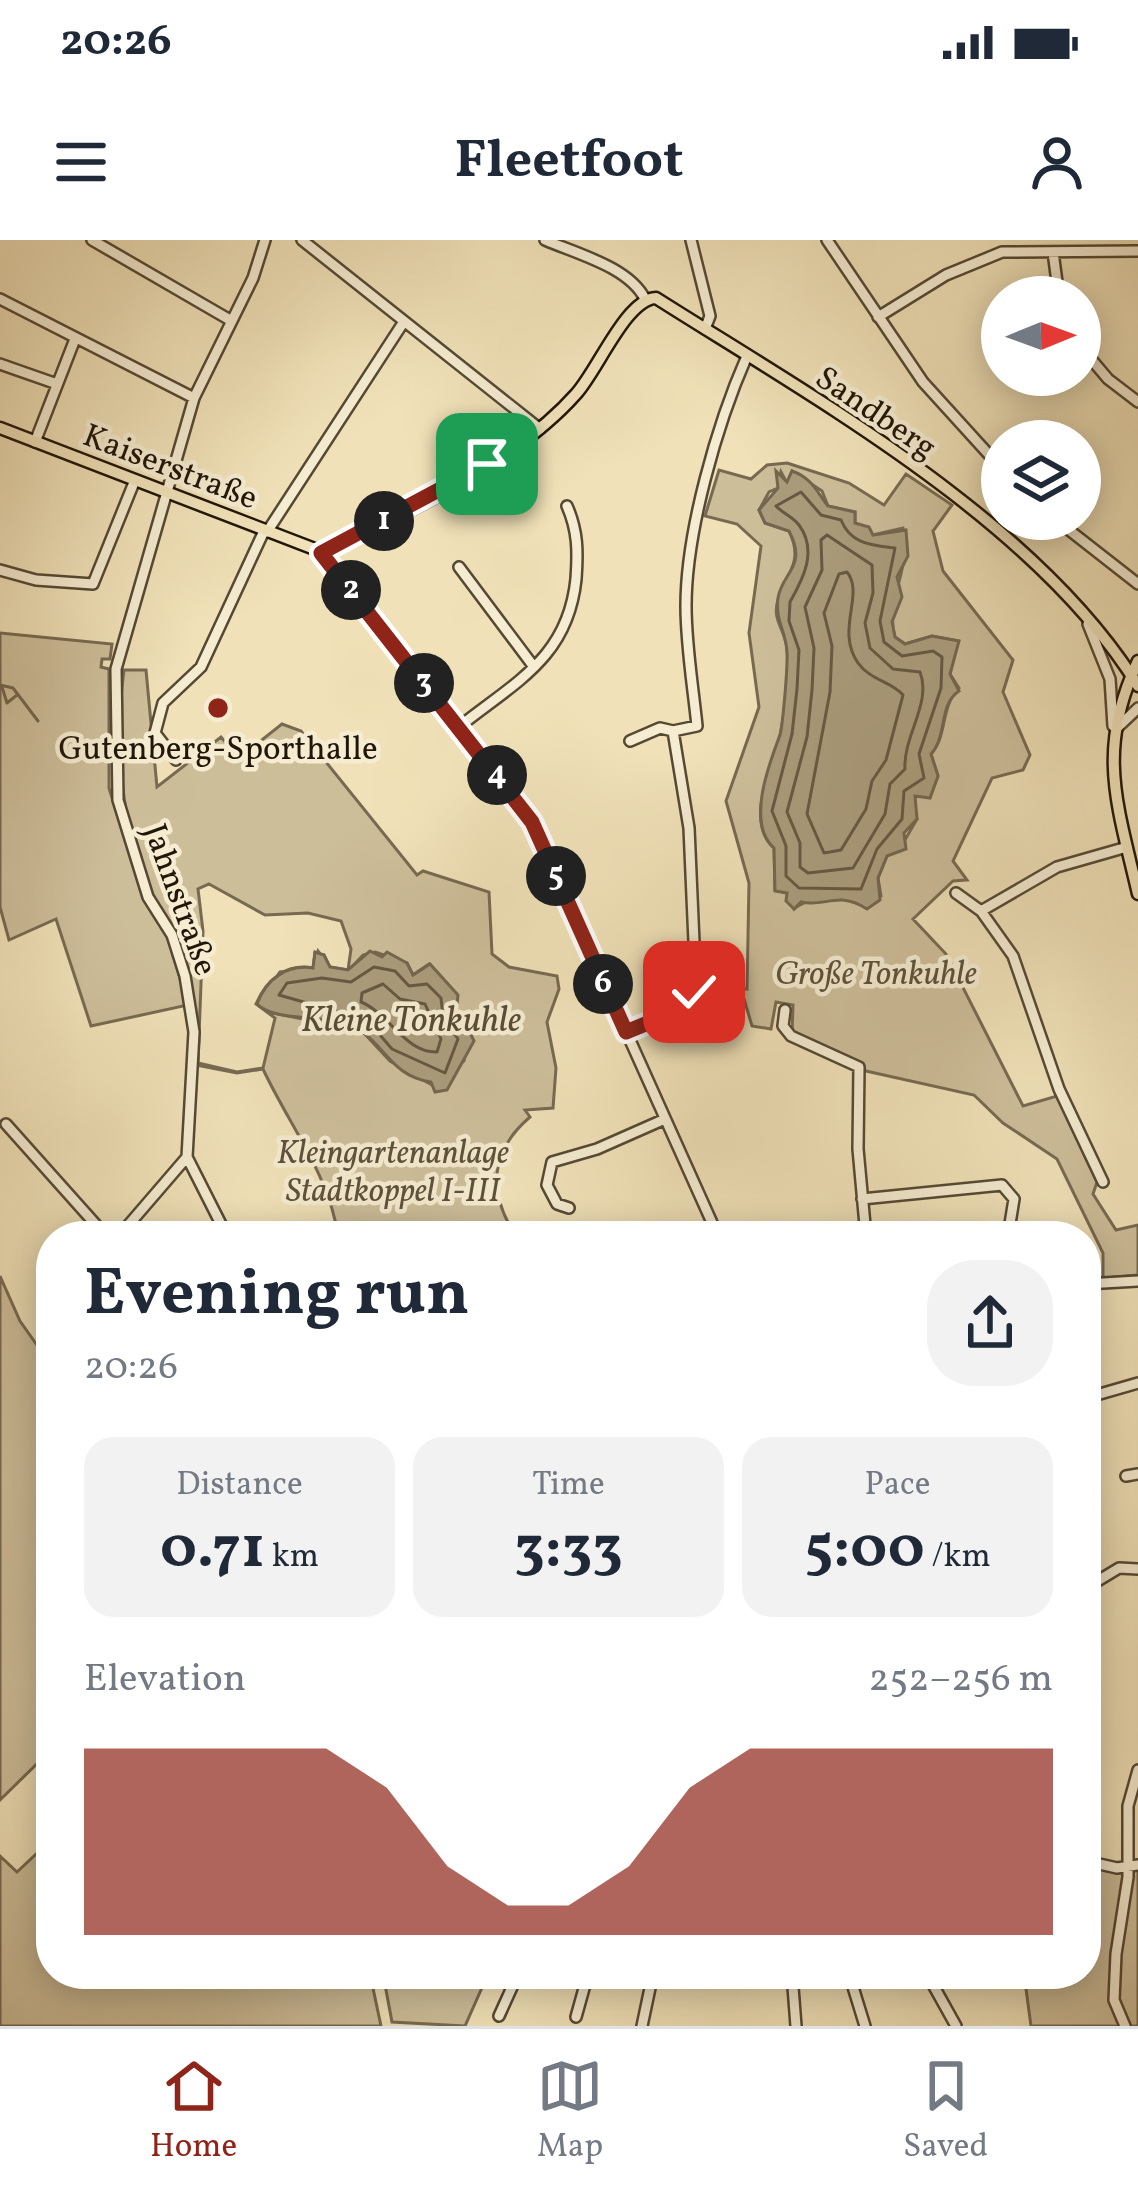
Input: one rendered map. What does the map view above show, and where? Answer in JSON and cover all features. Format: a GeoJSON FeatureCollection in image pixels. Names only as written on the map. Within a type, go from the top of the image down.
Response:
{"type":"FeatureCollection","features":[{"type":"Feature","properties":{"kind":"main road","name":"Sandberg"},"geometry":{"type":"LineString","coordinates":[[646,298],[656,298],[705,329],[947,490],[1021,548],[1083,614],[1135,680]]}},
{"type":"Feature","properties":{"kind":"main road"},"geometry":{"type":"LineString","coordinates":[[321,553],[487,464],[540,429],[584,385],[632,308],[646,298]]}},
{"type":"Feature","properties":{"kind":"main road","name":"Kaiserstraße"},"geometry":{"type":"LineString","coordinates":[[0,428],[321,553]]}},
{"type":"Feature","properties":{"kind":"main road"},"geometry":{"type":"LineString","coordinates":[[1138,661],[1111,743],[1138,894]]}},
{"type":"Feature","properties":{"kind":"street"},"geometry":{"type":"LineString","coordinates":[[92,240],[230,320]]}},
{"type":"Feature","properties":{"kind":"street","name":"Jahnstraße"},"geometry":{"type":"LineString","coordinates":[[187,1157],[193,1016],[172,935],[148,897],[127,831],[114,764],[116,665],[194,398],[266,240]]}},
{"type":"Feature","properties":{"kind":"street"},"geometry":{"type":"LineString","coordinates":[[302,240],[540,429]]}},
{"type":"Feature","properties":{"kind":"street","name":"Sandberg"},"geometry":{"type":"LineString","coordinates":[[545,240],[617,272],[639,286],[646,298]]}},
{"type":"Feature","properties":{"kind":"street"},"geometry":{"type":"LineString","coordinates":[[691,240],[710,316],[705,329]]}},
{"type":"Feature","properties":{"kind":"street"},"geometry":{"type":"LineString","coordinates":[[827,240],[923,382],[981,446]]}},
{"type":"Feature","properties":{"kind":"street"},"geometry":{"type":"LineString","coordinates":[[878,317],[1002,246],[1053,252],[1138,251]]}},
{"type":"Feature","properties":{"kind":"street"},"geometry":{"type":"LineString","coordinates":[[1053,252],[1056,276]]}},
{"type":"Feature","properties":{"kind":"street"},"geometry":{"type":"LineString","coordinates":[[0,299],[194,398]]}},
{"type":"Feature","properties":{"kind":"street"},"geometry":{"type":"LineString","coordinates":[[176,760],[154,733],[156,717],[166,699],[198,673],[265,532],[403,323]]}},
{"type":"Feature","properties":{"kind":"street"},"geometry":{"type":"LineString","coordinates":[[35,442],[75,339]]}},
{"type":"Feature","properties":{"kind":"street"},"geometry":{"type":"LineString","coordinates":[[630,741],[660,728],[698,726],[686,623],[690,561],[732,394],[747,356]]}},
{"type":"Feature","properties":{"kind":"street"},"geometry":{"type":"LineString","coordinates":[[0,364],[57,384]]}},
{"type":"Feature","properties":{"kind":"street"},"geometry":{"type":"LineString","coordinates":[[1101,371],[1138,402]]}},
{"type":"Feature","properties":{"kind":"street"},"geometry":{"type":"LineString","coordinates":[[0,570],[36,580],[93,584],[135,480]]}},
{"type":"Feature","properties":{"kind":"street"},"geometry":{"type":"LineString","coordinates":[[459,727],[554,648],[571,611],[578,542],[567,506]]}},
{"type":"Feature","properties":{"kind":"street"},"geometry":{"type":"LineString","coordinates":[[1082,540],[1138,584]]}},
{"type":"Feature","properties":{"kind":"street"},"geometry":{"type":"LineString","coordinates":[[321,553],[532,822],[711,1221]]}},
{"type":"Feature","properties":{"kind":"street"},"geometry":{"type":"LineString","coordinates":[[459,567],[534,667]]}},
{"type":"Feature","properties":{"kind":"street"},"geometry":{"type":"LineString","coordinates":[[1083,614],[1110,679],[1113,726]]}},
{"type":"Feature","properties":{"kind":"street"},"geometry":{"type":"LineString","coordinates":[[1111,743],[1124,717],[1138,708]]}},
{"type":"Feature","properties":{"kind":"street"},"geometry":{"type":"LineString","coordinates":[[626,1032],[677,1011],[696,988],[689,828],[674,730]]}},
{"type":"Feature","properties":{"kind":"street"},"geometry":{"type":"LineString","coordinates":[[981,911],[1057,867],[1127,847]]}},
{"type":"Feature","properties":{"kind":"street"},"geometry":{"type":"LineString","coordinates":[[956,893],[981,911],[1012,956],[1063,1100],[1103,1182]]}},
{"type":"Feature","properties":{"kind":"street"},"geometry":{"type":"LineString","coordinates":[[785,1010],[783,1026],[791,1036],[859,1067],[864,1221]]}},
{"type":"Feature","properties":{"kind":"street"},"geometry":{"type":"LineString","coordinates":[[569,1208],[557,1204],[547,1185],[552,1162],[597,1149],[664,1119]]}},
{"type":"Feature","properties":{"kind":"street"},"geometry":{"type":"LineString","coordinates":[[6,1124],[93,1221]]}},
{"type":"Feature","properties":{"kind":"street"},"geometry":{"type":"LineString","coordinates":[[132,1221],[187,1157],[219,1221]]}},
{"type":"Feature","properties":{"kind":"street"},"geometry":{"type":"LineString","coordinates":[[862,1199],[1002,1185],[1014,1199],[1010,1221]]}},
{"type":"Feature","properties":{"kind":"street"},"geometry":{"type":"LineString","coordinates":[[1101,1283],[1138,1281]]}},
{"type":"Feature","properties":{"kind":"street"},"geometry":{"type":"LineString","coordinates":[[1101,1395],[1138,1384]]}},
{"type":"Feature","properties":{"kind":"street"},"geometry":{"type":"LineString","coordinates":[[1101,1579],[1119,1568],[1138,1569]]}},
{"type":"Feature","properties":{"kind":"street"},"geometry":{"type":"LineString","coordinates":[[1125,2026],[1114,2000],[1132,1866],[1128,1806],[1138,1770]]}},
{"type":"Feature","properties":{"kind":"street"},"geometry":{"type":"LineString","coordinates":[[1101,1863],[1132,1866]]}},
{"type":"Feature","properties":{"kind":"street"},"geometry":{"type":"LineString","coordinates":[[499,2016],[511,1989]]}},
{"type":"Feature","properties":{"kind":"street"},"geometry":{"type":"LineString","coordinates":[[577,2017],[584,1989]]}},
{"type":"Feature","properties":{"kind":"street"},"geometry":{"type":"LineString","coordinates":[[642,2026],[650,1989]]}},
{"type":"Feature","properties":{"kind":"street"},"geometry":{"type":"LineString","coordinates":[[793,1989],[796,2026]]}},
{"type":"Feature","properties":{"kind":"street"},"geometry":{"type":"LineString","coordinates":[[855,1989],[865,2026]]}},
{"type":"Feature","properties":{"kind":"street"},"geometry":{"type":"LineString","coordinates":[[935,1989],[956,2026]]}},
{"type":"Feature","properties":{"kind":"green space","name":"Große Tonkuhle"},"geometry":{"type":"Polygon","coordinates":[[[787,463],[849,483],[884,505],[906,474],[952,505],[933,531],[943,571],[1013,660],[1003,692],[1030,755],[1023,770],[992,778],[953,861],[967,880],[953,881],[913,919],[946,954],[1023,1106],[1057,1096],[1097,1182],[1093,1194],[1116,1230],[1138,1225],[1138,1275],[1103,1278],[1101,1221],[1087,1221],[1057,1159],[1003,1123],[974,1095],[866,1071],[792,1035],[793,1005],[776,1002],[771,1029],[752,1026],[744,999],[701,994],[700,985],[747,989],[749,883],[726,801],[759,707],[749,633],[761,546],[737,524],[705,516],[719,470],[751,479],[767,465],[787,463]],[[792,471],[787,483],[781,472],[778,488],[769,492],[759,510],[765,523],[789,531],[795,551],[776,606],[787,651],[786,689],[761,809],[765,837],[774,848],[775,890],[787,893],[794,909],[813,900],[881,896],[878,878],[887,856],[899,850],[917,819],[912,800],[919,794],[930,797],[938,776],[931,754],[959,688],[950,674],[958,641],[932,636],[905,644],[895,637],[893,610],[904,556],[903,528],[873,535],[855,523],[855,512],[828,506],[822,491],[792,471]]]}},
{"type":"Feature","properties":{"kind":"green space"},"geometry":{"type":"Polygon","coordinates":[[[0,633],[112,644],[110,659],[102,659],[101,667],[109,669],[109,788],[143,898],[168,938],[188,1005],[91,1026],[56,919],[9,940],[0,907],[0,633]]]}},
{"type":"Feature","properties":{"kind":"green space","name":"Kleingartenanlage Stadtkoppel I-III"},"geometry":{"type":"Polygon","coordinates":[[[124,670],[146,670],[157,787],[221,737],[239,758],[282,724],[301,731],[417,875],[423,871],[489,892],[492,954],[509,967],[557,976],[559,989],[547,1022],[556,1068],[553,1108],[525,1110],[530,1117],[500,1158],[497,1188],[508,1221],[335,1221],[318,1172],[263,1069],[237,1073],[196,1065],[185,962],[134,843],[120,756],[124,670]],[[209,884],[198,889],[203,931],[198,1063],[237,1072],[263,1068],[275,1018],[256,1004],[277,976],[260,1000],[273,1013],[362,1031],[390,1061],[432,1085],[464,1061],[469,1023],[454,1013],[457,995],[429,964],[413,975],[407,963],[375,952],[363,955],[348,970],[351,949],[341,921],[308,913],[265,915],[209,884]]]}},
{"type":"Feature","properties":{"kind":"green space"},"geometry":{"type":"Polygon","coordinates":[[[0,1276],[36,1344],[36,1765],[0,1800],[0,1276]]]}},
{"type":"Feature","properties":{"kind":"green space"},"geometry":{"type":"Polygon","coordinates":[[[36,1854],[36,1989],[373,1989],[381,2026],[0,2026],[0,1856],[17,1872],[36,1854]]]}},
{"type":"Feature","properties":{"kind":"green space"},"geometry":{"type":"Polygon","coordinates":[[[1101,1865],[1138,1866],[1138,2026],[1031,2026],[1026,1989],[1101,1989],[1101,1865]]]}},
{"type":"Feature","properties":{"kind":"green space"},"geometry":{"type":"Polygon","coordinates":[[[386,1989],[481,1989],[465,2026],[392,2022],[386,1989]]]}},
{"type":"Feature","properties":{"kind":"water","name":"Große Tonkuhle"},"geometry":{"type":"Polygon","coordinates":[[[776,471],[787,482],[792,471],[805,477],[828,506],[855,512],[855,523],[869,527],[873,535],[906,530],[908,556],[897,577],[902,597],[892,622],[895,637],[905,644],[932,636],[959,641],[950,674],[959,691],[948,704],[931,754],[938,776],[930,798],[915,796],[917,819],[904,833],[906,849],[887,856],[878,878],[880,900],[867,909],[840,900],[801,902],[794,909],[786,901],[787,893],[775,891],[774,848],[766,837],[761,809],[785,694],[787,652],[778,598],[796,553],[789,531],[765,523],[759,510],[778,488],[776,471]]]}},
{"type":"Feature","properties":{"kind":"water","name":"Kleine Tonkuhle"},"geometry":{"type":"Polygon","coordinates":[[[370,951],[382,957],[387,952],[407,963],[413,975],[430,964],[458,995],[456,1015],[471,1011],[476,1017],[468,1028],[474,1041],[447,1090],[435,1092],[431,1082],[408,1075],[352,1026],[279,1014],[257,1004],[279,975],[295,968],[313,968],[315,952],[324,955],[330,967],[348,970],[370,951]]]}},
{"type":"Feature","properties":{"kind":"waterway"},"geometry":{"type":"LineString","coordinates":[[0,685],[13,688],[38,721]]}},
{"type":"Feature","properties":{"kind":"waterway"},"geometry":{"type":"LineString","coordinates":[[2,687],[7,703],[17,695]]}},
{"type":"Feature","properties":{"kind":"place","name":"Gutenberg-Sporthalle"},"geometry":{"type":"Point","coordinates":[218,708]}},
{"type":"Feature","properties":{"kind":"route"},"geometry":{"type":"LineString","coordinates":[[487,464],[321,553],[532,822],[626,1032],[677,1011],[694,992]]}}]}
